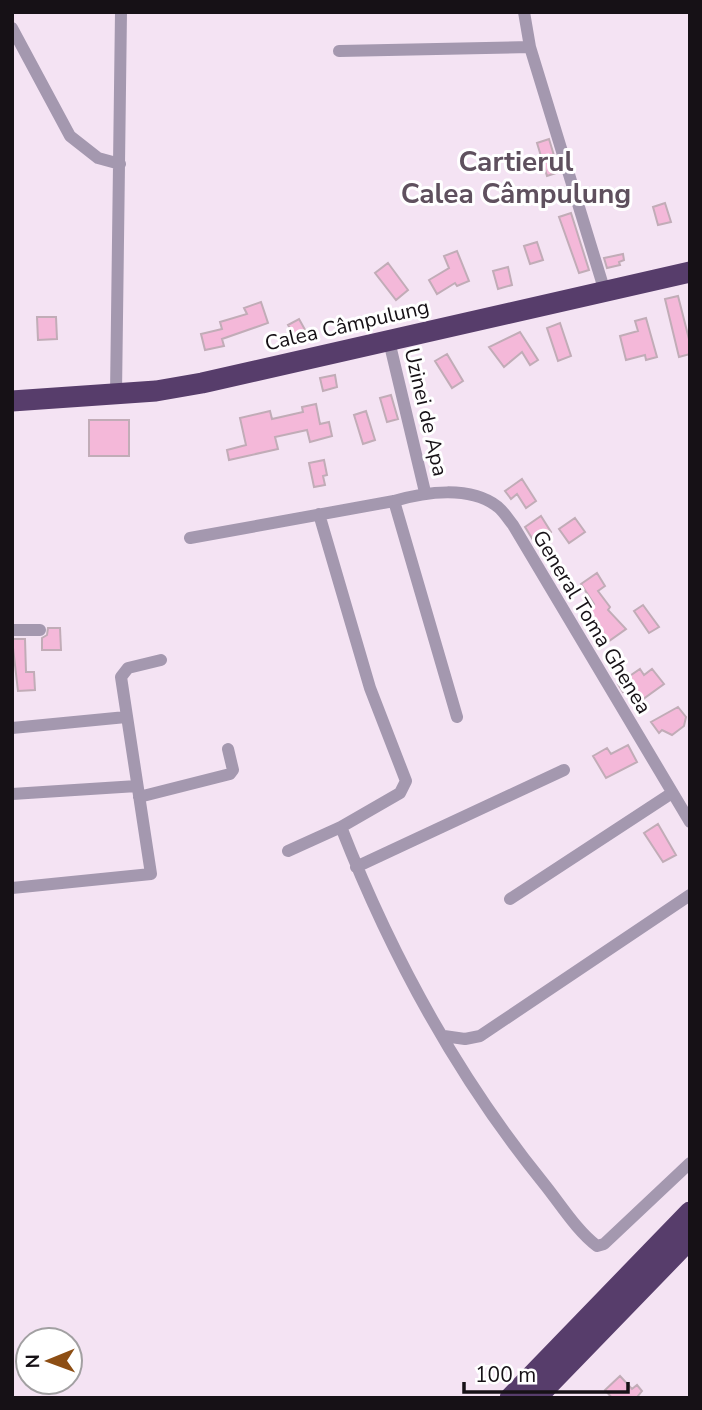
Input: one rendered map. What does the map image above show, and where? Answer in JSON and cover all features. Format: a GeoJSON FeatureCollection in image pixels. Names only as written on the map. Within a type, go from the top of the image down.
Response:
{"type":"FeatureCollection","features":[{"type":"Feature","properties":{"kind":"highway","name":"Calea Câmpulung"},"geometry":{"type":"LineString","coordinates":[[12,401],[116,394],[202,383],[690,272]]}},
{"type":"Feature","properties":{"kind":"highway"},"geometry":{"type":"LineString","coordinates":[[510,1398],[690,1212]]}},
{"type":"Feature","properties":{"kind":"highway"},"geometry":{"type":"LineString","coordinates":[[536,1398],[690,1239]]}},
{"type":"Feature","properties":{"kind":"street"},"geometry":{"type":"LineString","coordinates":[[116,394],[121,12]]}},
{"type":"Feature","properties":{"kind":"street"},"geometry":{"type":"LineString","coordinates":[[524,12],[530,47],[605,292]]}},
{"type":"Feature","properties":{"kind":"street"},"geometry":{"type":"LineString","coordinates":[[12,28],[70,136],[91,154],[120,164]]}},
{"type":"Feature","properties":{"kind":"street"},"geometry":{"type":"LineString","coordinates":[[339,51],[530,47]]}},
{"type":"Feature","properties":{"kind":"street","name":"Uzinei de Apa"},"geometry":{"type":"LineString","coordinates":[[389,341],[425,492]]}},
{"type":"Feature","properties":{"kind":"street","name":"General Toma Ghenea"},"geometry":{"type":"LineString","coordinates":[[190,538],[394,501],[425,492],[459,494],[499,508],[524,543],[690,822]]}},
{"type":"Feature","properties":{"kind":"street"},"geometry":{"type":"LineString","coordinates":[[394,501],[457,717]]}},
{"type":"Feature","properties":{"kind":"street"},"geometry":{"type":"LineString","coordinates":[[288,851],[341,827],[400,793],[406,781],[370,688],[319,514]]}},
{"type":"Feature","properties":{"kind":"street"},"geometry":{"type":"LineString","coordinates":[[12,630],[40,630]]}},
{"type":"Feature","properties":{"kind":"street"},"geometry":{"type":"LineString","coordinates":[[12,888],[151,874],[126,717],[122,673],[128,668],[161,660]]}},
{"type":"Feature","properties":{"kind":"street"},"geometry":{"type":"LineString","coordinates":[[12,727],[126,717]]}},
{"type":"Feature","properties":{"kind":"street"},"geometry":{"type":"LineString","coordinates":[[12,794],[138,791],[230,774],[233,770],[228,749]]}},
{"type":"Feature","properties":{"kind":"street"},"geometry":{"type":"LineString","coordinates":[[356,867],[564,770]]}},
{"type":"Feature","properties":{"kind":"street"},"geometry":{"type":"LineString","coordinates":[[510,899],[672,793]]}},
{"type":"Feature","properties":{"kind":"street"},"geometry":{"type":"LineString","coordinates":[[341,827],[389,942],[475,1093],[501,1131],[597,1246],[604,1244],[690,1163]]}},
{"type":"Feature","properties":{"kind":"street"},"geometry":{"type":"LineString","coordinates":[[444,1036],[466,1039],[480,1036],[690,895]]}},
{"type":"Feature","properties":{"kind":"building"},"geometry":{"type":"Polygon","coordinates":[[[549,139],[559,172],[547,176],[537,143],[549,139]]]}},
{"type":"Feature","properties":{"kind":"building"},"geometry":{"type":"Polygon","coordinates":[[[665,203],[671,222],[658,225],[653,207],[665,203]]]}},
{"type":"Feature","properties":{"kind":"building"},"geometry":{"type":"Polygon","coordinates":[[[571,213],[589,270],[579,273],[559,217],[571,213]]]}},
{"type":"Feature","properties":{"kind":"building"},"geometry":{"type":"Polygon","coordinates":[[[537,242],[543,260],[530,264],[524,246],[537,242]]]}},
{"type":"Feature","properties":{"kind":"building"},"geometry":{"type":"Polygon","coordinates":[[[457,251],[469,281],[457,286],[455,283],[437,294],[429,280],[449,268],[444,256],[457,251]]]}},
{"type":"Feature","properties":{"kind":"building"},"geometry":{"type":"Polygon","coordinates":[[[623,254],[624,260],[619,262],[620,265],[607,268],[604,258],[623,254]]]}},
{"type":"Feature","properties":{"kind":"building"},"geometry":{"type":"Polygon","coordinates":[[[388,263],[408,290],[396,300],[375,273],[388,263]]]}},
{"type":"Feature","properties":{"kind":"building"},"geometry":{"type":"Polygon","coordinates":[[[508,267],[512,285],[498,289],[493,271],[508,267]]]}},
{"type":"Feature","properties":{"kind":"building"},"geometry":{"type":"Polygon","coordinates":[[[678,296],[690,343],[690,354],[679,357],[665,299],[678,296]]]}},
{"type":"Feature","properties":{"kind":"building"},"geometry":{"type":"Polygon","coordinates":[[[261,302],[268,323],[222,339],[224,346],[205,350],[201,334],[222,329],[220,322],[247,314],[244,308],[261,302]]]}},
{"type":"Feature","properties":{"kind":"building"},"geometry":{"type":"Polygon","coordinates":[[[37,317],[56,317],[57,339],[38,340],[37,317]]]}},
{"type":"Feature","properties":{"kind":"building"},"geometry":{"type":"Polygon","coordinates":[[[646,318],[657,357],[646,360],[645,355],[626,360],[620,336],[638,331],[635,321],[646,318]]]}},
{"type":"Feature","properties":{"kind":"building"},"geometry":{"type":"Polygon","coordinates":[[[299,319],[308,335],[297,341],[288,325],[299,319]]]}},
{"type":"Feature","properties":{"kind":"building"},"geometry":{"type":"Polygon","coordinates":[[[560,323],[571,356],[558,361],[547,328],[560,323]]]}},
{"type":"Feature","properties":{"kind":"building"},"geometry":{"type":"Polygon","coordinates":[[[520,332],[538,360],[530,365],[522,352],[504,367],[489,347],[520,332]]]}},
{"type":"Feature","properties":{"kind":"building"},"geometry":{"type":"Polygon","coordinates":[[[447,354],[463,381],[452,388],[435,361],[447,354]]]}},
{"type":"Feature","properties":{"kind":"building"},"geometry":{"type":"Polygon","coordinates":[[[335,375],[337,387],[323,391],[320,378],[335,375]]]}},
{"type":"Feature","properties":{"kind":"building"},"geometry":{"type":"Polygon","coordinates":[[[391,395],[398,419],[387,422],[380,398],[391,395]]]}},
{"type":"Feature","properties":{"kind":"building"},"geometry":{"type":"Polygon","coordinates":[[[316,404],[320,424],[329,422],[332,436],[310,442],[307,430],[275,437],[278,449],[229,460],[227,450],[246,445],[240,418],[270,411],[272,419],[303,412],[302,407],[316,404]]]}},
{"type":"Feature","properties":{"kind":"building"},"geometry":{"type":"Polygon","coordinates":[[[366,411],[375,440],[363,444],[354,415],[366,411]]]}},
{"type":"Feature","properties":{"kind":"building"},"geometry":{"type":"Polygon","coordinates":[[[89,420],[129,420],[129,456],[89,456],[89,420]]]}},
{"type":"Feature","properties":{"kind":"building"},"geometry":{"type":"Polygon","coordinates":[[[324,460],[327,475],[323,476],[325,485],[314,487],[309,463],[324,460]]]}},
{"type":"Feature","properties":{"kind":"building"},"geometry":{"type":"Polygon","coordinates":[[[522,479],[536,501],[526,508],[517,494],[511,499],[505,491],[522,479]]]}},
{"type":"Feature","properties":{"kind":"building"},"geometry":{"type":"Polygon","coordinates":[[[541,516],[551,532],[535,543],[525,527],[541,516]]]}},
{"type":"Feature","properties":{"kind":"building"},"geometry":{"type":"Polygon","coordinates":[[[575,518],[585,532],[569,543],[559,529],[575,518]]]}},
{"type":"Feature","properties":{"kind":"building"},"geometry":{"type":"Polygon","coordinates":[[[597,573],[605,586],[598,591],[610,607],[608,610],[626,629],[602,646],[595,636],[600,633],[581,613],[594,604],[581,584],[597,573]]]}},
{"type":"Feature","properties":{"kind":"building"},"geometry":{"type":"Polygon","coordinates":[[[643,605],[659,627],[649,633],[634,611],[643,605]]]}},
{"type":"Feature","properties":{"kind":"building"},"geometry":{"type":"Polygon","coordinates":[[[48,628],[60,628],[61,650],[42,650],[42,638],[47,635],[48,628]]]}},
{"type":"Feature","properties":{"kind":"building"},"geometry":{"type":"Polygon","coordinates":[[[12,639],[25,639],[26,672],[34,672],[35,690],[18,691],[12,639]]]}},
{"type":"Feature","properties":{"kind":"building"},"geometry":{"type":"Polygon","coordinates":[[[640,669],[644,675],[652,669],[664,684],[639,702],[629,688],[623,692],[618,684],[640,669]]]}},
{"type":"Feature","properties":{"kind":"building"},"geometry":{"type":"Polygon","coordinates":[[[678,707],[686,717],[684,726],[672,735],[662,730],[659,733],[651,722],[678,707]]]}},
{"type":"Feature","properties":{"kind":"building"},"geometry":{"type":"Polygon","coordinates":[[[628,745],[637,762],[606,778],[593,756],[607,748],[611,754],[628,745]]]}},
{"type":"Feature","properties":{"kind":"building"},"geometry":{"type":"Polygon","coordinates":[[[658,824],[676,855],[663,862],[644,833],[658,824]]]}},
{"type":"Feature","properties":{"kind":"building"},"geometry":{"type":"Polygon","coordinates":[[[620,1376],[632,1389],[637,1385],[642,1391],[638,1396],[640,1398],[612,1398],[605,1390],[620,1376]]]}},
{"type":"Feature","properties":{"kind":"district","name":"Cartierul Calea Câmpulung"},"geometry":{"type":"Point","coordinates":[516,177]}}]}
